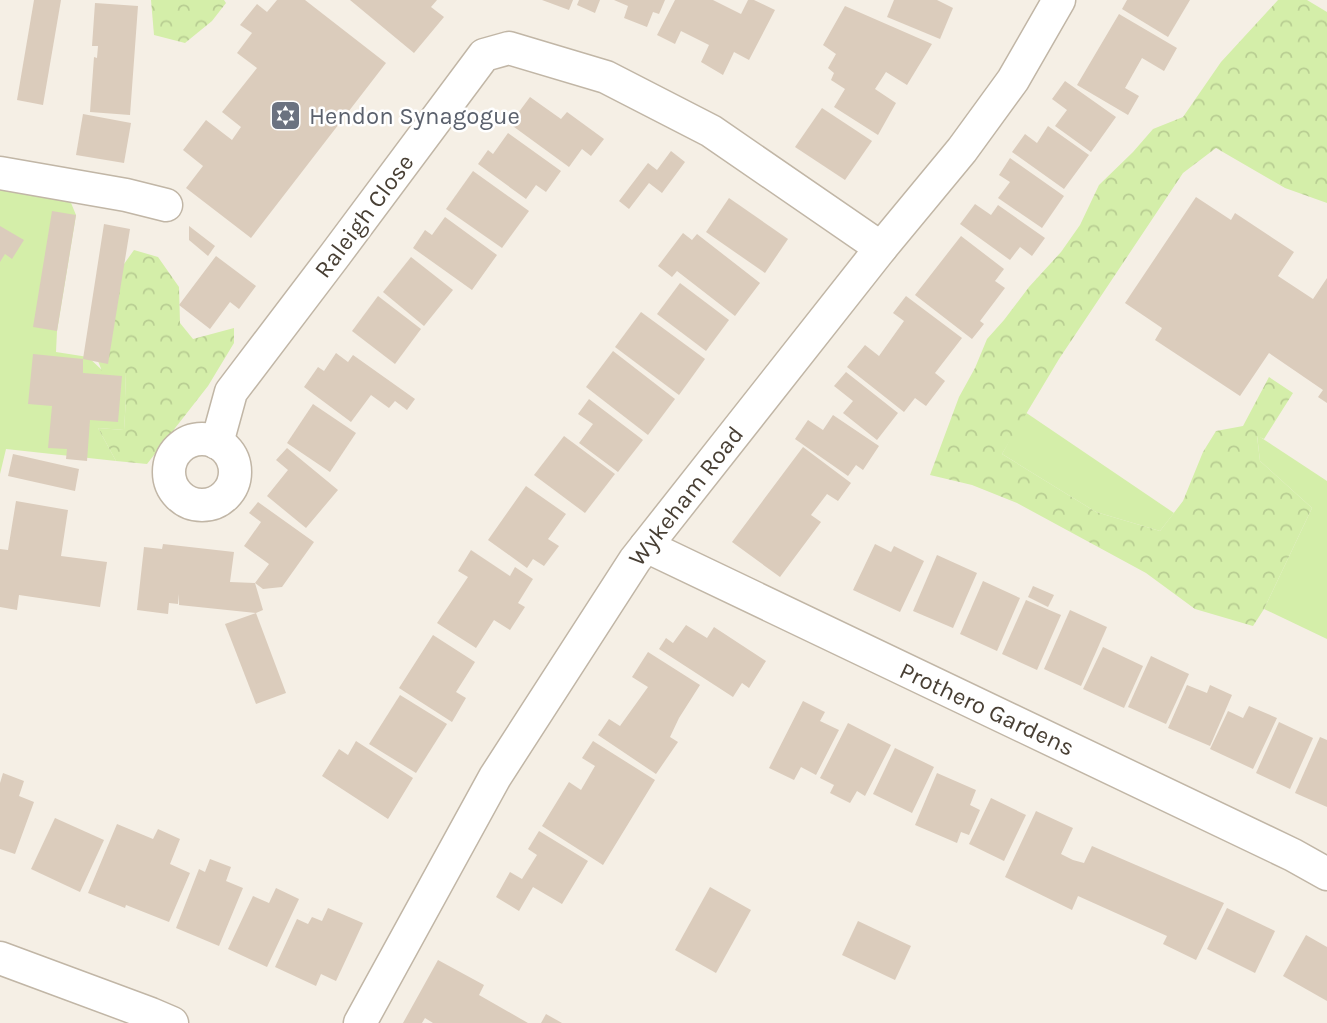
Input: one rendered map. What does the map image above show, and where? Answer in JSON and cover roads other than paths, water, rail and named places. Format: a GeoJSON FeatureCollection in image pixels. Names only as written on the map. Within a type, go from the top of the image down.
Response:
{"type":"FeatureCollection","features":[{"type":"Feature","properties":{"kind":"street","name":"Wykeham Road"},"geometry":{"type":"LineString","coordinates":[[359,1023],[495,777],[635,560],[881,248],[962,150],[1013,80],[1059,0]]}},
{"type":"Feature","properties":{"kind":"street","name":"Raleigh Close"},"geometry":{"type":"LineString","coordinates":[[217,443],[231,392],[484,55],[509,48],[606,78],[710,131],[881,248]]}},
{"type":"Feature","properties":{"kind":"street"},"geometry":{"type":"LineString","coordinates":[[0,173],[126,195],[166,205]]}},
{"type":"Feature","properties":{"kind":"street","name":"Prothero Gardens"},"geometry":{"type":"LineString","coordinates":[[646,546],[1327,873]]}},
{"type":"Feature","properties":{"kind":"street"},"geometry":{"type":"LineString","coordinates":[[0,958],[172,1023]]}},
{"type":"Feature","properties":{"kind":"place","name":"Hendon Synagogue"},"geometry":{"type":"Point","coordinates":[286,116]}}]}
